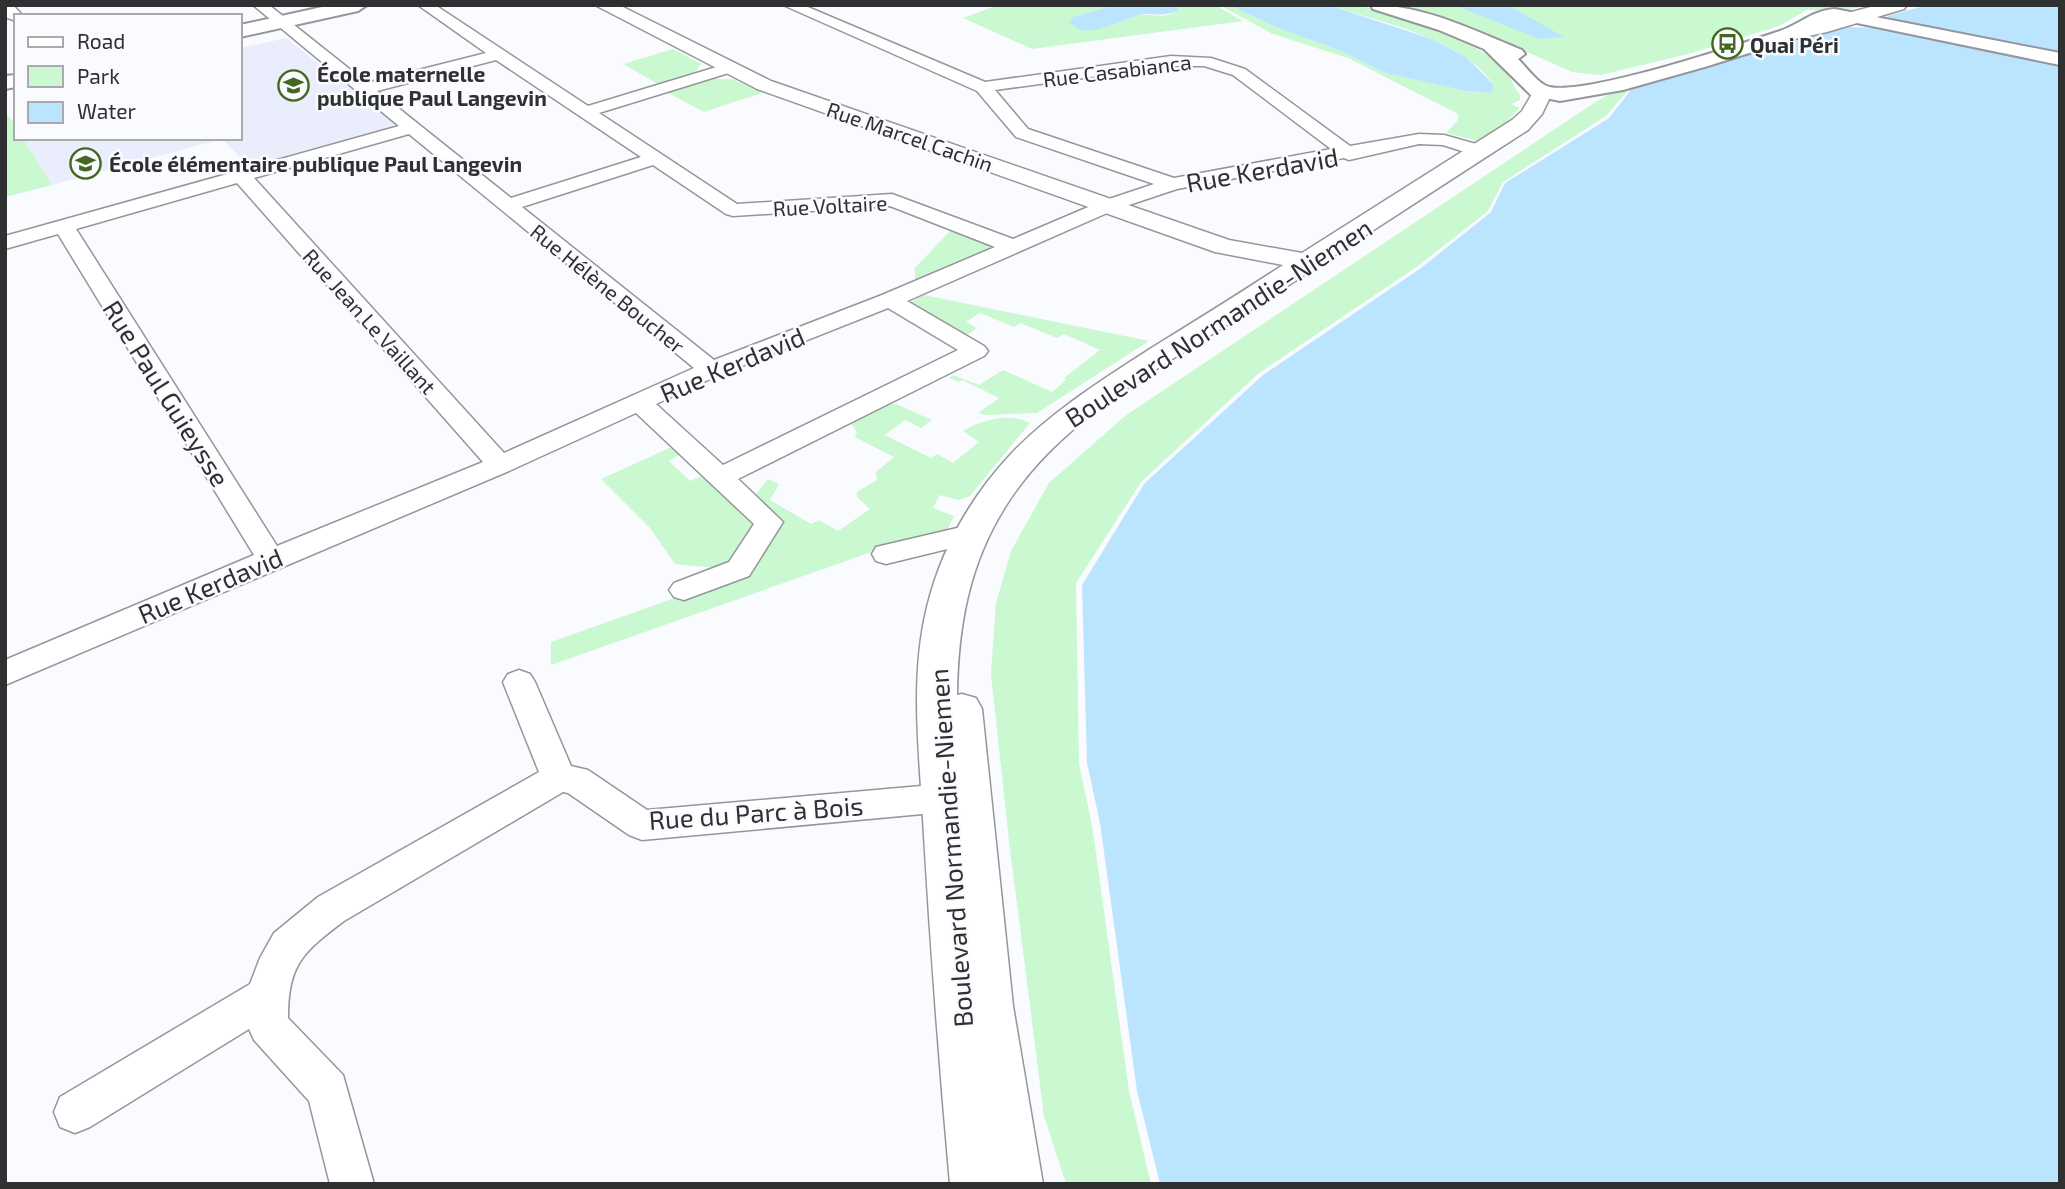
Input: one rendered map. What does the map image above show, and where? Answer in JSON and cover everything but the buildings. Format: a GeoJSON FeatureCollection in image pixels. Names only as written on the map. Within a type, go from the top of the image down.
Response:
{"type":"FeatureCollection","features":[{"type":"Feature","properties":{"kind":"main road"},"geometry":{"type":"LineString","coordinates":[[242,31],[288,26],[358,5]]}},
{"type":"Feature","properties":{"kind":"main road"},"geometry":{"type":"LineString","coordinates":[[1380,5],[1446,26],[1492,45],[1555,88],[1594,92],[1790,34],[1819,16],[1893,14],[2060,59]]}},
{"type":"Feature","properties":{"kind":"street","name":"Rue Hélène Boucher"},"geometry":{"type":"LineString","coordinates":[[260,5],[711,370]]}},
{"type":"Feature","properties":{"kind":"street","name":"Rue Voltaire"},"geometry":{"type":"LineString","coordinates":[[425,5],[733,210],[892,200],[1012,246]]}},
{"type":"Feature","properties":{"kind":"street","name":"Rue Marcel Cachin"},"geometry":{"type":"LineString","coordinates":[[604,5],[764,85],[1224,247],[1307,262]]}},
{"type":"Feature","properties":{"kind":"street"},"geometry":{"type":"LineString","coordinates":[[790,5],[983,87],[1022,133],[1172,184]]}},
{"type":"Feature","properties":{"kind":"street"},"geometry":{"type":"LineString","coordinates":[[365,89],[499,54]]}},
{"type":"Feature","properties":{"kind":"street","name":"Rue Casabianca"},"geometry":{"type":"LineString","coordinates":[[983,87],[1171,61],[1217,63],[1239,72],[1349,154]]}},
{"type":"Feature","properties":{"kind":"street"},"geometry":{"type":"LineString","coordinates":[[585,112],[729,68]]}},
{"type":"Feature","properties":{"kind":"street","name":"Boulevard Normandie-Niemen"},"geometry":{"type":"LineString","coordinates":[[978,1184],[963,1058],[936,671],[946,598],[970,534],[994,494],[1050,432],[1091,400],[1520,125],[1555,88]]}},
{"type":"Feature","properties":{"kind":"street","name":"Boulevard Normandie-Niemen"},"geometry":{"type":"LineString","coordinates":[[1015,1184],[1002,1121],[986,987],[960,681],[962,640],[969,600],[992,538],[1030,477],[1069,438],[1107,408],[1535,129],[1548,116],[1555,88]]}},
{"type":"Feature","properties":{"kind":"street"},"geometry":{"type":"LineString","coordinates":[[5,243],[411,128]]}},
{"type":"Feature","properties":{"kind":"street","name":"Rue Kerdavid"},"geometry":{"type":"LineString","coordinates":[[5,673],[500,465],[711,370],[890,300],[1107,206],[1172,184],[1427,138],[1444,140],[1480,151]]}},
{"type":"Feature","properties":{"kind":"street","name":"Rue Hélène Boucher"},"geometry":{"type":"LineString","coordinates":[[506,206],[654,159]]}},
{"type":"Feature","properties":{"kind":"street","name":"Rue Jean Le Vaillant"},"geometry":{"type":"LineString","coordinates":[[241,176],[500,465]]}},
{"type":"Feature","properties":{"kind":"street","name":"Rue Paul Guieysse"},"geometry":{"type":"LineString","coordinates":[[64,227],[271,559]]}},
{"type":"Feature","properties":{"kind":"street","name":"Rue Marcel Cachin"},"geometry":{"type":"LineString","coordinates":[[1224,247],[1275,282]]}},
{"type":"Feature","properties":{"kind":"street"},"geometry":{"type":"LineString","coordinates":[[722,476],[976,351],[890,300]]}},
{"type":"Feature","properties":{"kind":"street"},"geometry":{"type":"LineString","coordinates":[[640,403],[769,522],[740,569],[684,590]]}},
{"type":"Feature","properties":{"kind":"street"},"geometry":{"type":"LineString","coordinates":[[886,554],[970,534]]}},
{"type":"Feature","properties":{"kind":"street"},"geometry":{"type":"LineString","coordinates":[[352,1184],[328,1090],[268,1026],[267,996],[275,961],[302,930],[331,909],[559,778],[519,682]]}},
{"type":"Feature","properties":{"kind":"street","name":"Rue du Parc à Bois"},"geometry":{"type":"LineString","coordinates":[[559,778],[576,780],[642,825],[944,798]]}},
{"type":"Feature","properties":{"kind":"street"},"geometry":{"type":"LineString","coordinates":[[75,1112],[267,996]]}},
{"type":"Feature","properties":{"kind":"shaded area","name":"École maternelle publique Paul Langevin"},"geometry":{"type":"Polygon","coordinates":[[[286,38],[393,122],[393,127],[386,132],[252,169],[223,140],[242,140],[242,48],[286,38]]]}},
{"type":"Feature","properties":{"kind":"shaded area","name":"École maternelle publique Paul Langevin"},"geometry":{"type":"Polygon","coordinates":[[[24,140],[218,140],[52,185],[24,140]]]}},
{"type":"Feature","properties":{"kind":"green space"},"geometry":{"type":"Polygon","coordinates":[[[998,5],[1115,5],[1071,22],[1073,26],[1082,28],[1099,27],[1139,15],[1167,15],[1180,5],[1215,5],[1243,21],[1032,49],[963,18],[998,5]]]}},
{"type":"Feature","properties":{"kind":"green space"},"geometry":{"type":"Polygon","coordinates":[[[1219,5],[1229,5],[1278,28],[1336,49],[1385,73],[1466,91],[1492,93],[1494,85],[1462,55],[1395,25],[1328,5],[1361,6],[1424,24],[1490,57],[1505,71],[1519,93],[1520,100],[1511,104],[1519,108],[1504,126],[1478,141],[1446,133],[1458,120],[1458,114],[1348,58],[1273,34],[1219,5]]]}},
{"type":"Feature","properties":{"kind":"green space"},"geometry":{"type":"Polygon","coordinates":[[[1404,5],[1873,5],[1844,10],[1807,10],[1779,26],[1692,53],[1601,75],[1572,72],[1487,34],[1404,5]]]}},
{"type":"Feature","properties":{"kind":"green space"},"geometry":{"type":"Polygon","coordinates":[[[673,49],[701,64],[696,71],[658,84],[623,64],[673,49]]]}},
{"type":"Feature","properties":{"kind":"green space"},"geometry":{"type":"Polygon","coordinates":[[[710,79],[732,79],[762,93],[704,112],[668,93],[710,79]]]}},
{"type":"Feature","properties":{"kind":"green space"},"geometry":{"type":"Polygon","coordinates":[[[1630,88],[1606,116],[1503,182],[1488,211],[1418,266],[1259,373],[1141,482],[1076,583],[1079,764],[1092,825],[1129,1091],[1151,1184],[1066,1184],[1044,1116],[991,674],[996,603],[1011,551],[1049,483],[1125,416],[1594,103],[1615,91],[1630,88]]]}},
{"type":"Feature","properties":{"kind":"green space"},"geometry":{"type":"Polygon","coordinates":[[[9,116],[14,124],[14,140],[24,140],[52,185],[5,197],[5,117],[9,116]]]}},
{"type":"Feature","properties":{"kind":"green space"},"geometry":{"type":"Polygon","coordinates":[[[950,231],[986,243],[990,248],[985,253],[918,282],[915,280],[915,268],[950,231]]]}},
{"type":"Feature","properties":{"kind":"green space"},"geometry":{"type":"Polygon","coordinates":[[[924,295],[1149,341],[1037,413],[985,415],[978,413],[999,398],[962,380],[959,382],[949,378],[953,375],[979,385],[1003,370],[1052,392],[1066,380],[1064,378],[1100,350],[1064,334],[1057,338],[1020,323],[1014,327],[980,313],[966,322],[977,328],[966,336],[978,342],[974,343],[908,304],[924,295]]]}},
{"type":"Feature","properties":{"kind":"green space"},"geometry":{"type":"Polygon","coordinates":[[[896,404],[932,420],[921,428],[905,420],[885,435],[931,458],[937,454],[953,463],[979,442],[963,431],[970,427],[1005,418],[1030,423],[970,496],[959,500],[940,495],[933,508],[954,516],[946,533],[880,549],[551,665],[551,642],[748,572],[769,545],[777,522],[776,514],[755,496],[768,479],[779,484],[770,500],[811,524],[819,520],[838,531],[870,509],[857,497],[857,492],[877,480],[876,472],[894,457],[855,437],[857,432],[851,424],[881,405],[896,404]]]}},
{"type":"Feature","properties":{"kind":"green space"},"geometry":{"type":"Polygon","coordinates":[[[676,445],[684,452],[669,461],[690,481],[705,475],[757,525],[727,569],[675,564],[650,528],[601,479],[676,445]]]}},
{"type":"Feature","properties":{"kind":"water"},"geometry":{"type":"Polygon","coordinates":[[[1115,5],[1180,5],[1177,11],[1171,13],[1139,15],[1094,30],[1077,28],[1070,22],[1073,17],[1115,5]]]}},
{"type":"Feature","properties":{"kind":"water"},"geometry":{"type":"Polygon","coordinates":[[[1229,5],[1328,5],[1432,39],[1466,57],[1494,85],[1492,93],[1466,91],[1385,73],[1336,49],[1278,28],[1229,5]]]}},
{"type":"Feature","properties":{"kind":"water"},"geometry":{"type":"Polygon","coordinates":[[[1508,5],[1564,37],[1538,39],[1457,6],[1508,5]]]}},
{"type":"Feature","properties":{"kind":"water"},"geometry":{"type":"Polygon","coordinates":[[[1928,5],[2060,5],[2060,1184],[1160,1184],[1137,1091],[1100,823],[1087,763],[1082,585],[1144,484],[1263,375],[1421,268],[1491,212],[1505,183],[1609,118],[1633,87],[1847,27],[1882,28],[1892,20],[1887,16],[1928,5]]]}},
{"type":"Feature","properties":{"kind":"place","name":"Quai Péri"},"geometry":{"type":"Point","coordinates":[1727,44]}},
{"type":"Feature","properties":{"kind":"place","name":"École maternelle publique Paul Langevin"},"geometry":{"type":"Point","coordinates":[294,85]}},
{"type":"Feature","properties":{"kind":"place","name":"École élémentaire publique Paul Langevin"},"geometry":{"type":"Point","coordinates":[86,163]}}]}
